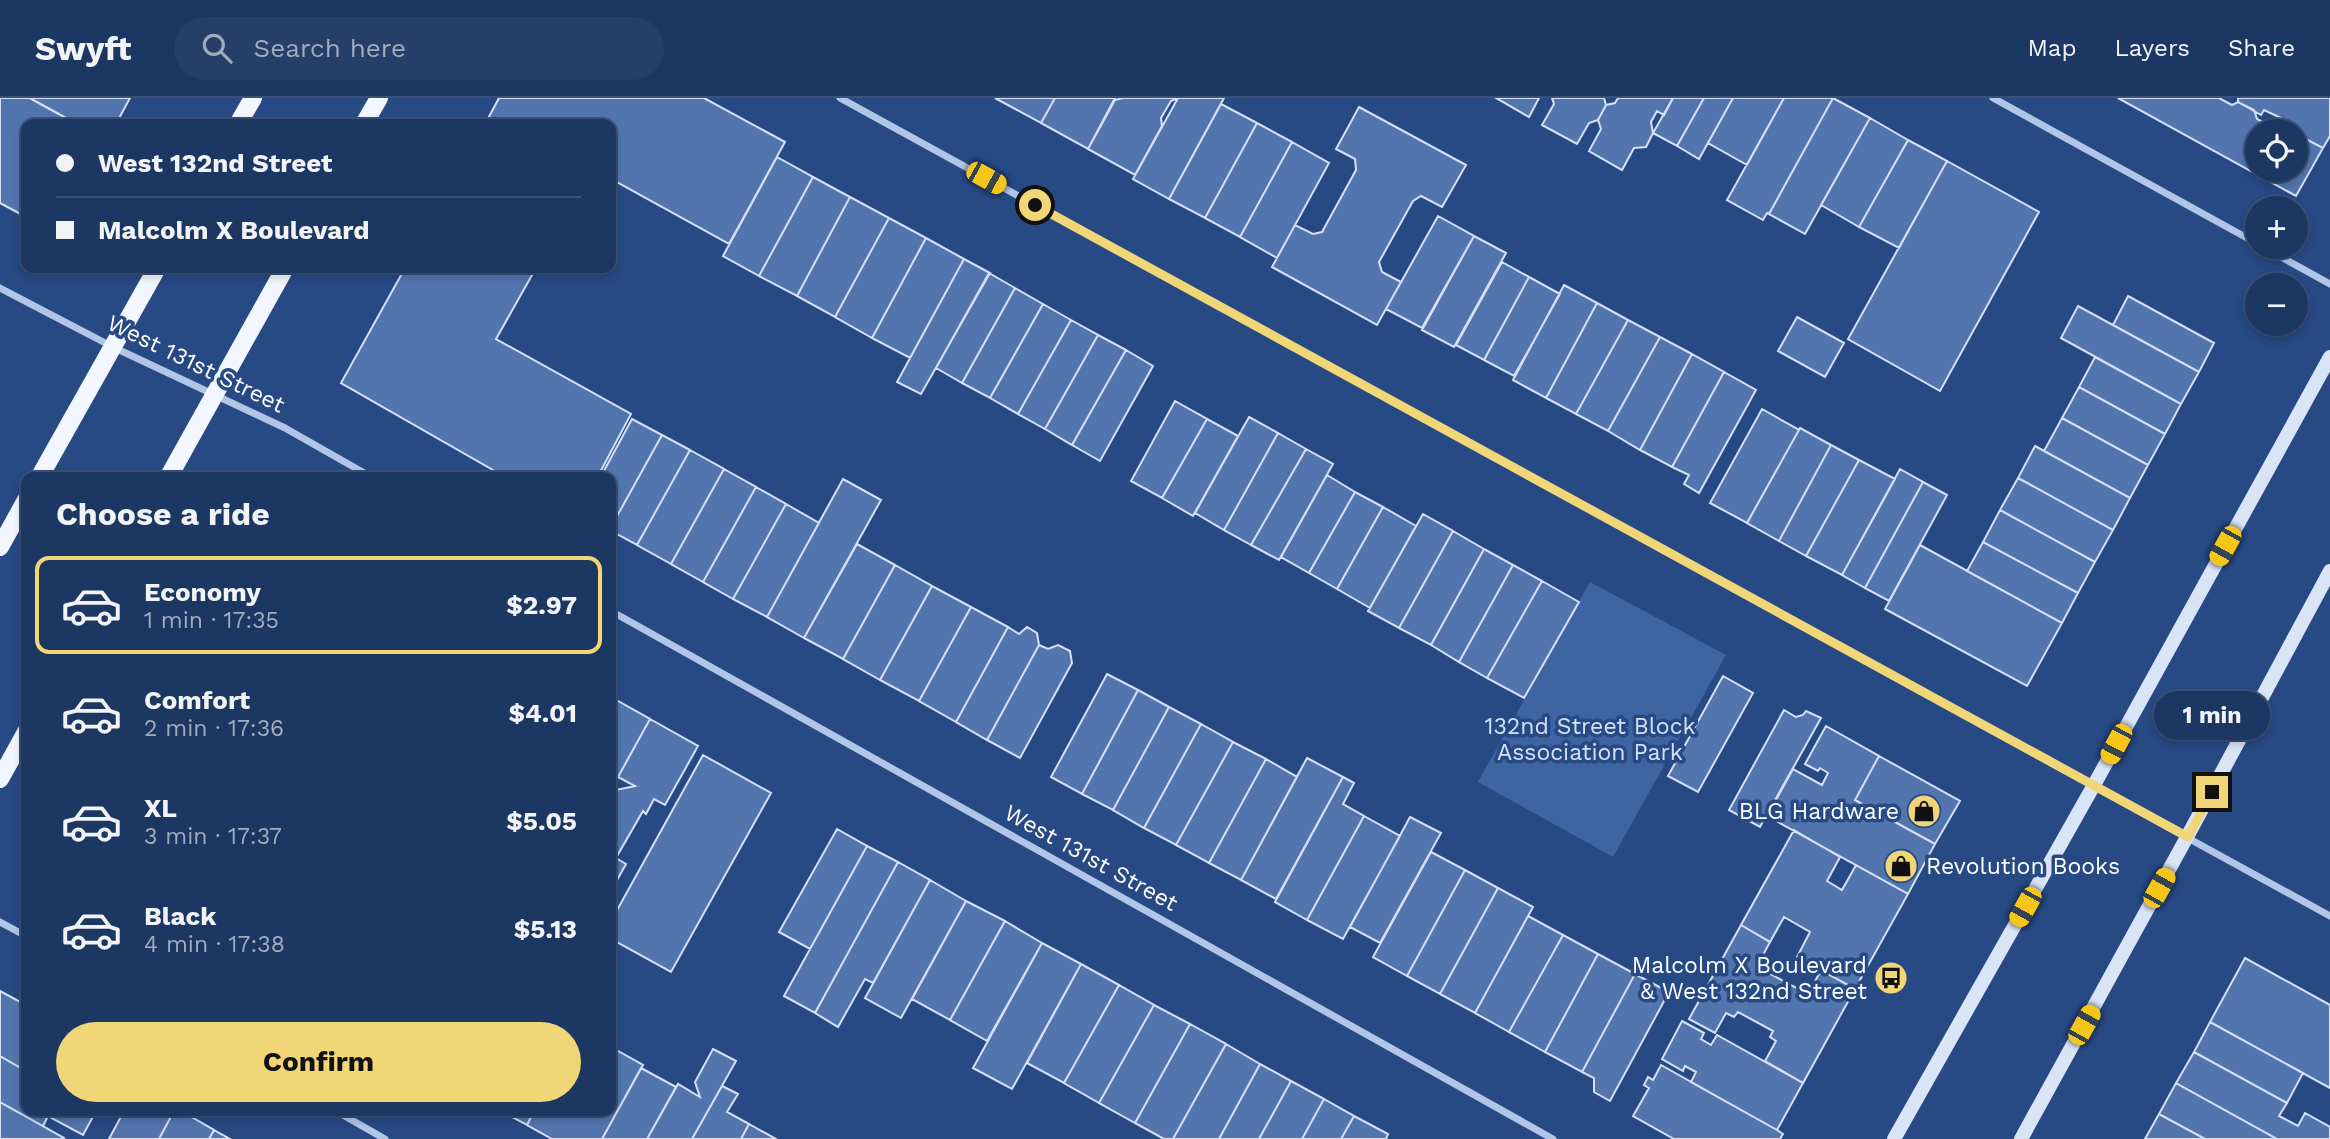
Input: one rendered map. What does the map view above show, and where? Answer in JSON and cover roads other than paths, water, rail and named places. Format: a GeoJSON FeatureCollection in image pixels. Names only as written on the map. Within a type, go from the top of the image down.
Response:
{"type":"FeatureCollection","features":[{"type":"Feature","properties":{"kind":"main road"},"geometry":{"type":"LineString","coordinates":[[241,119],[253,98]]}},
{"type":"Feature","properties":{"kind":"main road"},"geometry":{"type":"LineString","coordinates":[[367,119],[379,98]]}},
{"type":"Feature","properties":{"kind":"main road"},"geometry":{"type":"LineString","coordinates":[[42,472],[154,273]]}},
{"type":"Feature","properties":{"kind":"main road"},"geometry":{"type":"LineString","coordinates":[[171,472],[282,273]]}},
{"type":"Feature","properties":{"kind":"main road"},"geometry":{"type":"LineString","coordinates":[[1894,1139],[2094,785],[2330,357]]}},
{"type":"Feature","properties":{"kind":"main road"},"geometry":{"type":"LineString","coordinates":[[0,547],[21,509]]}},
{"type":"Feature","properties":{"kind":"main road"},"geometry":{"type":"LineString","coordinates":[[2021,1139],[2188,837],[2330,571]]}},
{"type":"Feature","properties":{"kind":"main road"},"geometry":{"type":"LineString","coordinates":[[0,779],[21,741]]}},
{"type":"Feature","properties":{"kind":"street"},"geometry":{"type":"LineString","coordinates":[[840,98],[2330,916]]}},
{"type":"Feature","properties":{"kind":"street"},"geometry":{"type":"LineString","coordinates":[[1993,98],[2245,237]]}},
{"type":"Feature","properties":{"kind":"street"},"geometry":{"type":"LineString","coordinates":[[2285,259],[2330,284]]}},
{"type":"Feature","properties":{"kind":"street","name":"West 131st Street"},"geometry":{"type":"LineString","coordinates":[[0,288],[113,346],[285,428],[362,472]]}},
{"type":"Feature","properties":{"kind":"street","name":"West 131st Street"},"geometry":{"type":"LineString","coordinates":[[616,614],[1553,1139]]}},
{"type":"Feature","properties":{"kind":"street"},"geometry":{"type":"LineString","coordinates":[[0,922],[21,933]]}},
{"type":"Feature","properties":{"kind":"street"},"geometry":{"type":"LineString","coordinates":[[345,1116],[385,1139]]}},
{"type":"Feature","properties":{"kind":"place","name":"BLG Hardware"},"geometry":{"type":"Point","coordinates":[1924,811]}},
{"type":"Feature","properties":{"kind":"place","name":"Revolution Books"},"geometry":{"type":"Point","coordinates":[1901,866]}},
{"type":"Feature","properties":{"kind":"place","name":"Malcolm X Boulevard & West 132nd Street"},"geometry":{"type":"Point","coordinates":[1891,978]}},
{"type":"Feature","properties":{"kind":"park label","name":"132nd Street Block Association Park"},"geometry":{"type":"Point","coordinates":[1590,739]}}]}
